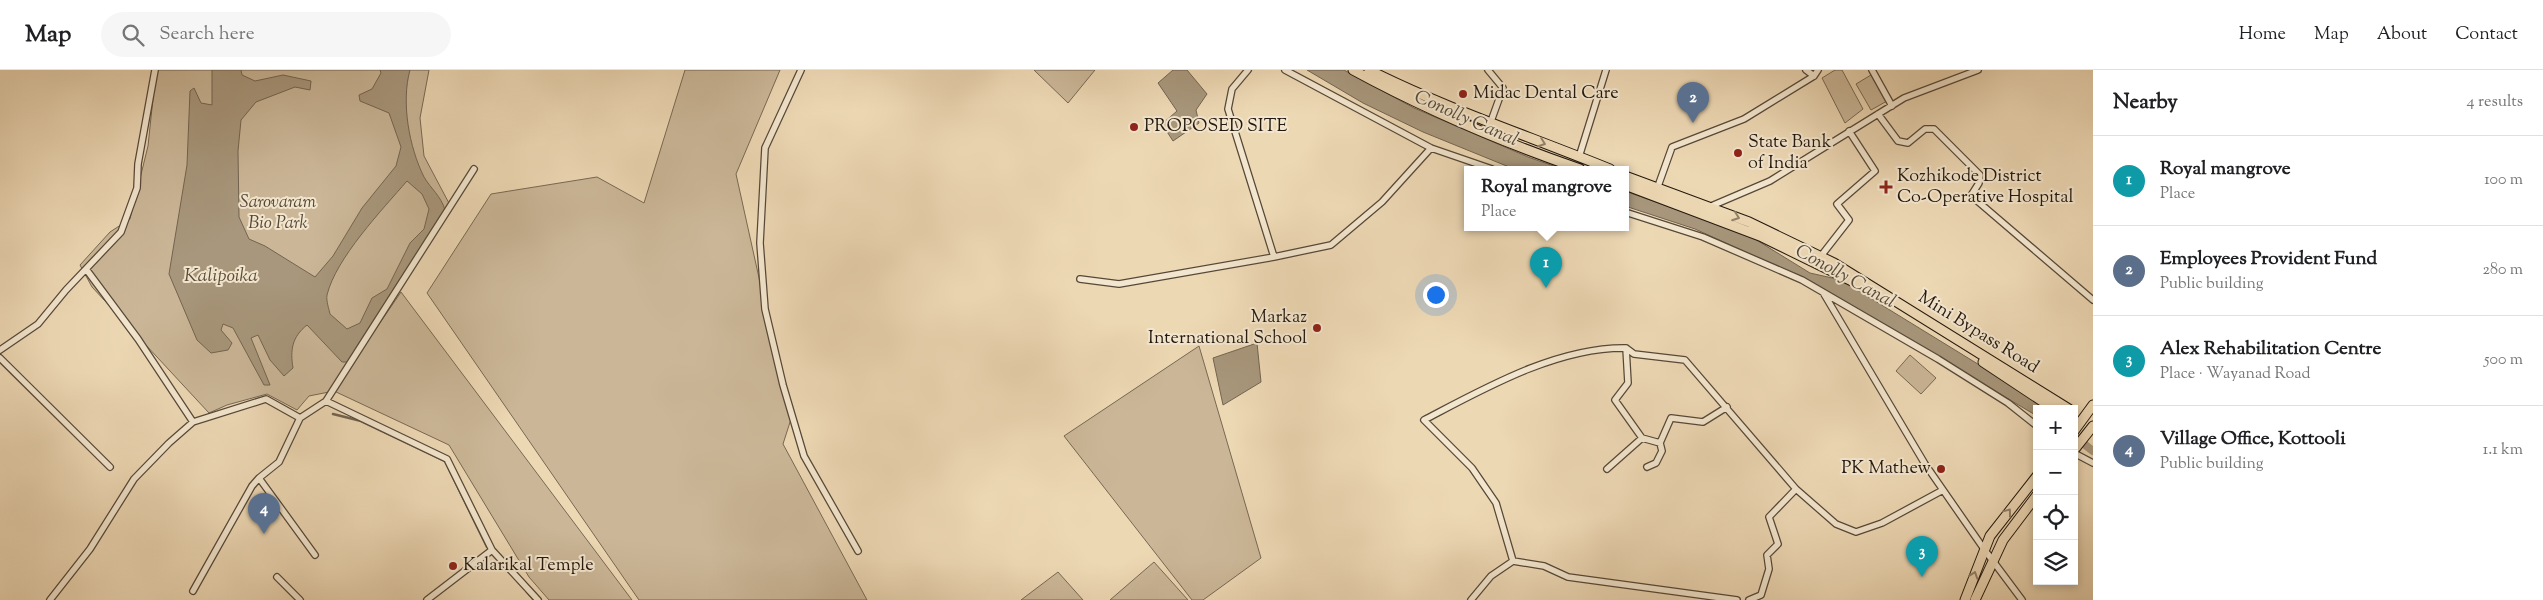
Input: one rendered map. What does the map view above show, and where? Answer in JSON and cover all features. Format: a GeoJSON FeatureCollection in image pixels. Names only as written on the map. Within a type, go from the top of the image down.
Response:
{"type":"FeatureCollection","features":[{"type":"Feature","properties":{"kind":"main road"},"geometry":{"type":"LineString","coordinates":[[1353,70],[1382,86],[1531,151],[1572,166]]}},
{"type":"Feature","properties":{"kind":"main road"},"geometry":{"type":"LineString","coordinates":[[1369,70],[1413,92],[1490,124],[1602,166]]}},
{"type":"Feature","properties":{"kind":"main road","name":"Mini Bypass Road"},"geometry":{"type":"LineString","coordinates":[[1629,178],[1749,222],[1821,256],[2063,405]]}},
{"type":"Feature","properties":{"kind":"main road","name":"Mini Bypass Road"},"geometry":{"type":"LineString","coordinates":[[1629,187],[1760,236],[1862,285],[2048,405]]}},
{"type":"Feature","properties":{"kind":"main road"},"geometry":{"type":"LineString","coordinates":[[2078,424],[2093,405]]}},
{"type":"Feature","properties":{"kind":"main road"},"geometry":{"type":"LineString","coordinates":[[2075,450],[2090,436],[2093,426],[2078,424]]}},
{"type":"Feature","properties":{"kind":"main road"},"geometry":{"type":"LineString","coordinates":[[2078,424],[2090,436]]}},
{"type":"Feature","properties":{"kind":"main road"},"geometry":{"type":"LineString","coordinates":[[1965,600],[1990,536],[2033,481]]}},
{"type":"Feature","properties":{"kind":"main road"},"geometry":{"type":"LineString","coordinates":[[1975,600],[1992,560],[2003,540],[2033,500]]}},
{"type":"Feature","properties":{"kind":"street"},"geometry":{"type":"LineString","coordinates":[[0,350],[38,324],[121,232],[138,188],[138,164],[155,70]]}},
{"type":"Feature","properties":{"kind":"street"},"geometry":{"type":"LineString","coordinates":[[801,70],[765,148],[760,243],[764,309],[783,385],[804,456],[858,551]]}},
{"type":"Feature","properties":{"kind":"street"},"geometry":{"type":"LineString","coordinates":[[1248,70],[1232,90],[1228,109],[1274,257]]}},
{"type":"Feature","properties":{"kind":"street"},"geometry":{"type":"LineString","coordinates":[[1285,70],[1431,148],[1483,166]]}},
{"type":"Feature","properties":{"kind":"street"},"geometry":{"type":"LineString","coordinates":[[1488,70],[1503,88],[1490,124]]}},
{"type":"Feature","properties":{"kind":"street"},"geometry":{"type":"LineString","coordinates":[[1579,157],[1606,70]]}},
{"type":"Feature","properties":{"kind":"street"},"geometry":{"type":"LineString","coordinates":[[1806,70],[1816,73]]}},
{"type":"Feature","properties":{"kind":"street"},"geometry":{"type":"LineString","coordinates":[[1872,70],[1892,106]]}},
{"type":"Feature","properties":{"kind":"street"},"geometry":{"type":"LineString","coordinates":[[1709,208],[1770,181],[1904,98],[1978,70]]}},
{"type":"Feature","properties":{"kind":"street"},"geometry":{"type":"LineString","coordinates":[[1657,189],[1672,147],[1744,120],[1816,73]]}},
{"type":"Feature","properties":{"kind":"street"},"geometry":{"type":"LineString","coordinates":[[1878,114],[1898,141],[1908,143],[1925,129],[1934,129],[1980,175],[1979,183],[1972,194],[1975,199],[2093,300]]}},
{"type":"Feature","properties":{"kind":"street"},"geometry":{"type":"LineString","coordinates":[[1821,256],[1849,220],[1836,204],[1874,170],[1849,131]]}},
{"type":"Feature","properties":{"kind":"street"},"geometry":{"type":"LineString","coordinates":[[1080,279],[1119,284],[1331,245],[1382,202],[1431,148]]}},
{"type":"Feature","properties":{"kind":"street"},"geometry":{"type":"LineString","coordinates":[[193,591],[252,486],[279,462],[300,418],[326,401],[474,169]]}},
{"type":"Feature","properties":{"kind":"street"},"geometry":{"type":"LineString","coordinates":[[1629,213],[1702,237],[1802,280],[2008,403],[2033,423]]}},
{"type":"Feature","properties":{"kind":"street"},"geometry":{"type":"LineString","coordinates":[[86,269],[138,339],[193,422]]}},
{"type":"Feature","properties":{"kind":"street"},"geometry":{"type":"LineString","coordinates":[[1822,292],[1943,490],[2022,600]]}},
{"type":"Feature","properties":{"kind":"street"},"geometry":{"type":"LineString","coordinates":[[1513,561],[1496,503],[1472,468],[1424,420],[1474,394],[1569,354],[1609,347],[1626,348],[1634,354],[1685,360],[1796,489],[1836,524],[1856,532],[1889,520],[1943,490]]}},
{"type":"Feature","properties":{"kind":"street"},"geometry":{"type":"LineString","coordinates":[[1626,348],[1628,383],[1615,400],[1642,438],[1660,443]]}},
{"type":"Feature","properties":{"kind":"street"},"geometry":{"type":"LineString","coordinates":[[0,358],[110,467]]}},
{"type":"Feature","properties":{"kind":"street"},"geometry":{"type":"LineString","coordinates":[[50,600],[90,549],[134,479],[169,443],[193,422],[266,399],[300,418]]}},
{"type":"Feature","properties":{"kind":"street"},"geometry":{"type":"LineString","coordinates":[[326,401],[447,459],[492,550],[538,600]]}},
{"type":"Feature","properties":{"kind":"street"},"geometry":{"type":"LineString","coordinates":[[1647,468],[1656,463],[1662,451],[1660,443],[1671,418],[1703,422],[1727,408]]}},
{"type":"Feature","properties":{"kind":"street"},"geometry":{"type":"LineString","coordinates":[[1607,469],[1642,438]]}},
{"type":"Feature","properties":{"kind":"street"},"geometry":{"type":"LineString","coordinates":[[2078,454],[2093,463]]}},
{"type":"Feature","properties":{"kind":"street"},"geometry":{"type":"LineString","coordinates":[[259,478],[315,555]]}},
{"type":"Feature","properties":{"kind":"street"},"geometry":{"type":"LineString","coordinates":[[1749,600],[1761,595],[1769,569],[1767,555],[1778,544],[1769,517],[1796,489]]}},
{"type":"Feature","properties":{"kind":"street"},"geometry":{"type":"LineString","coordinates":[[426,600],[492,550]]}},
{"type":"Feature","properties":{"kind":"street"},"geometry":{"type":"LineString","coordinates":[[1471,600],[1491,576],[1513,561],[1544,566],[1568,577],[1737,600]]}},
{"type":"Feature","properties":{"kind":"street"},"geometry":{"type":"LineString","coordinates":[[277,577],[300,600]]}},
{"type":"Feature","properties":{"kind":"green space","name":"Sarovaram Bio Park"},"geometry":{"type":"Polygon","coordinates":[[[156,70],[429,70],[420,118],[424,156],[451,207],[345,374],[401,292],[632,600],[549,600],[529,577],[449,445],[334,391],[309,396],[297,410],[267,394],[227,405],[209,413],[92,287],[80,265],[110,232],[130,219],[148,146],[156,70]]]}},
{"type":"Feature","properties":{"kind":"green space"},"geometry":{"type":"Polygon","coordinates":[[[685,70],[780,70],[736,174],[779,368],[792,416],[783,444],[867,600],[639,600],[427,293],[491,194],[597,177],[644,203],[685,70]]]}},
{"type":"Feature","properties":{"kind":"green space"},"geometry":{"type":"Polygon","coordinates":[[[1034,70],[1095,70],[1068,103],[1034,70]]]}},
{"type":"Feature","properties":{"kind":"green space"},"geometry":{"type":"Polygon","coordinates":[[[1835,70],[1842,70],[1863,109],[1845,123],[1822,78],[1835,70]]]}},
{"type":"Feature","properties":{"kind":"green space"},"geometry":{"type":"Polygon","coordinates":[[[1871,75],[1887,101],[1871,110],[1856,84],[1871,75]]]}},
{"type":"Feature","properties":{"kind":"green space"},"geometry":{"type":"Polygon","coordinates":[[[1199,346],[1261,558],[1203,600],[1192,600],[1064,436],[1199,346]]]}},
{"type":"Feature","properties":{"kind":"green space"},"geometry":{"type":"Polygon","coordinates":[[[1910,355],[1936,378],[1921,394],[1896,371],[1910,355]]]}},
{"type":"Feature","properties":{"kind":"green space"},"geometry":{"type":"Polygon","coordinates":[[[1154,562],[1188,600],[1110,600],[1154,562]]]}},
{"type":"Feature","properties":{"kind":"green space"},"geometry":{"type":"Polygon","coordinates":[[[1058,572],[1083,600],[1021,600],[1058,572]]]}},
{"type":"Feature","properties":{"kind":"water","name":"Kalipoika"},"geometry":{"type":"Polygon","coordinates":[[[212,70],[241,70],[242,75],[255,81],[283,75],[311,81],[310,90],[295,87],[256,102],[241,120],[238,151],[239,217],[249,239],[265,246],[315,277],[333,256],[362,208],[396,166],[401,147],[389,113],[360,101],[359,95],[372,89],[381,73],[380,70],[410,70],[406,96],[408,124],[414,152],[424,177],[445,210],[348,362],[342,362],[307,325],[295,339],[292,350],[293,368],[284,376],[270,360],[258,335],[251,338],[270,385],[264,385],[233,328],[223,324],[221,330],[232,343],[228,350],[211,353],[197,340],[169,274],[187,165],[190,91],[194,88],[201,103],[212,105],[212,70]],[[407,181],[361,235],[340,266],[332,281],[327,300],[330,314],[347,329],[360,323],[372,298],[387,289],[410,243],[424,229],[429,209],[422,194],[407,181]]]}},
{"type":"Feature","properties":{"kind":"water"},"geometry":{"type":"Polygon","coordinates":[[[1173,70],[1187,70],[1207,94],[1196,110],[1199,123],[1173,141],[1162,124],[1177,111],[1158,83],[1173,70]]]}},
{"type":"Feature","properties":{"kind":"water"},"geometry":{"type":"Polygon","coordinates":[[[1307,70],[1344,70],[1414,108],[1554,166],[1507,166],[1423,132],[1363,103],[1307,70]]]}},
{"type":"Feature","properties":{"kind":"water"},"geometry":{"type":"Polygon","coordinates":[[[1629,192],[1750,236],[1810,273],[1841,280],[2044,405],[2033,405],[2033,414],[1814,283],[1695,229],[1629,207],[1629,192]]]}},
{"type":"Feature","properties":{"kind":"water"},"geometry":{"type":"Polygon","coordinates":[[[1257,343],[1261,382],[1223,405],[1213,358],[1257,343]]]}},
{"type":"Feature","properties":{"kind":"waterway"},"geometry":{"type":"LineString","coordinates":[[333,414],[361,421],[445,461],[487,547]]}},
{"type":"Feature","properties":{"kind":"waterway","name":"Conolly Canal"},"geometry":{"type":"LineString","coordinates":[[2078,439],[2093,451]]}},
{"type":"Feature","properties":{"kind":"waterway"},"geometry":{"type":"LineString","coordinates":[[527,592],[534,600]]}},
{"type":"Feature","properties":{"kind":"place","name":"Midac Dental Care"},"geometry":{"type":"Point","coordinates":[1463,94]}},
{"type":"Feature","properties":{"kind":"place","name":"Employees Provident Fund"},"geometry":{"type":"Point","coordinates":[1693,123]}},
{"type":"Feature","properties":{"kind":"place","name":"PROPOSED SITE"},"geometry":{"type":"Point","coordinates":[1134,127]}},
{"type":"Feature","properties":{"kind":"place","name":"State Bank of India"},"geometry":{"type":"Point","coordinates":[1738,153]}},
{"type":"Feature","properties":{"kind":"place","name":"Kozhikode District Co-Operative Hospital"},"geometry":{"type":"Point","coordinates":[1886,187]}},
{"type":"Feature","properties":{"kind":"place","name":"Royal mangrove"},"geometry":{"type":"Point","coordinates":[1546,288]}},
{"type":"Feature","properties":{"kind":"place","name":"Markaz International School"},"geometry":{"type":"Point","coordinates":[1317,328]}},
{"type":"Feature","properties":{"kind":"place","name":"PK Mathew"},"geometry":{"type":"Point","coordinates":[1941,469]}},
{"type":"Feature","properties":{"kind":"place","name":"Village Office, Kottooli"},"geometry":{"type":"Point","coordinates":[264,534]}},
{"type":"Feature","properties":{"kind":"place","name":"Kalarikal Temple"},"geometry":{"type":"Point","coordinates":[453,566]}},
{"type":"Feature","properties":{"kind":"place","name":"Alex Rehabilitation Centre"},"geometry":{"type":"Point","coordinates":[1922,577]}}]}
